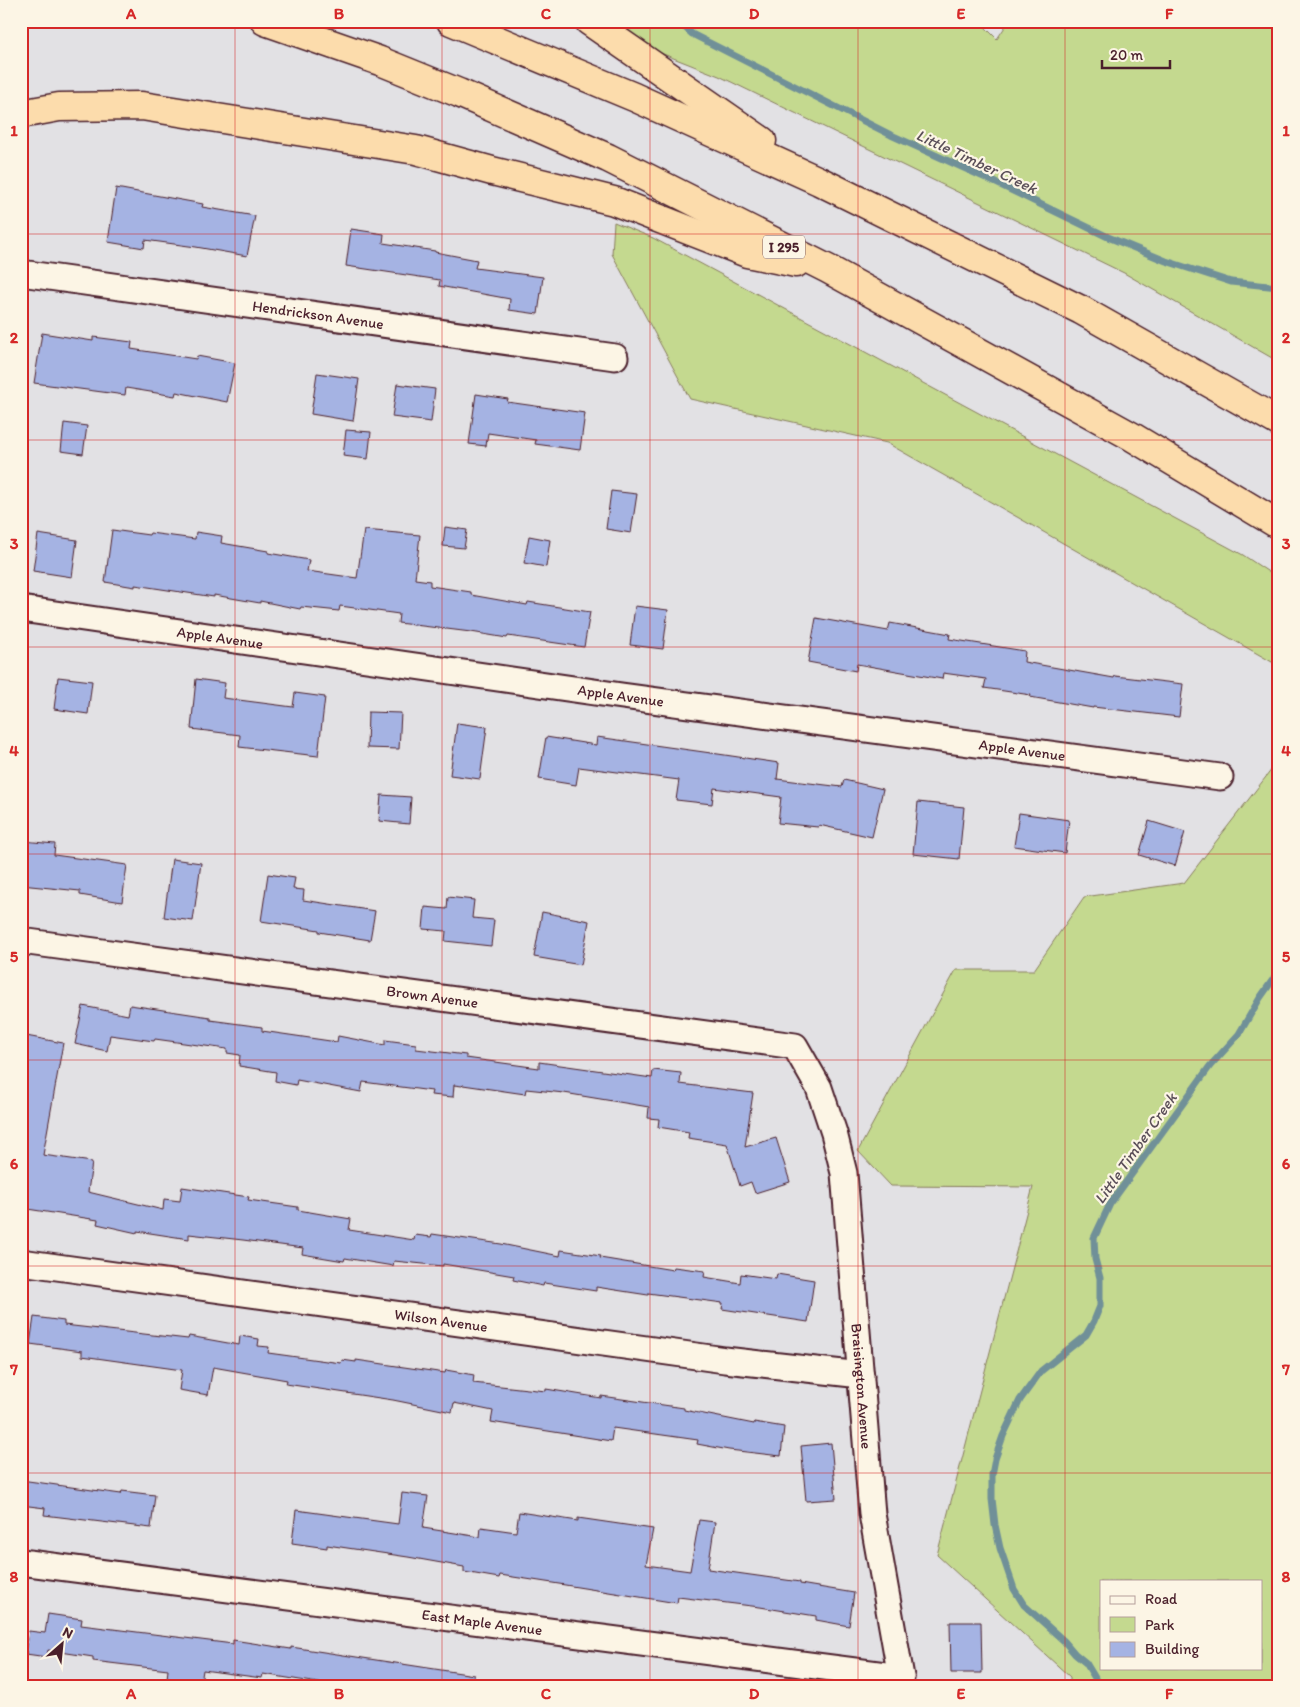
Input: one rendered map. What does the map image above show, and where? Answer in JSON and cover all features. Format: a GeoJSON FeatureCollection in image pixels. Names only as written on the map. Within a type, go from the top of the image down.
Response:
{"type":"FeatureCollection","features":[{"type":"Feature","properties":{"kind":"highway","name":"I 295"},"geometry":{"type":"LineString","coordinates":[[265,21],[380,61],[459,92],[608,158],[828,269],[1131,436],[1279,525]]}},
{"type":"Feature","properties":{"kind":"highway"},"geometry":{"type":"LineString","coordinates":[[451,21],[634,98],[819,181],[1081,310],[1279,422]]}},
{"type":"Feature","properties":{"kind":"highway"},"geometry":{"type":"LineString","coordinates":[[589,21],[819,181]]}},
{"type":"Feature","properties":{"kind":"highway"},"geometry":{"type":"LineString","coordinates":[[21,114],[59,107],[142,106],[416,150],[492,172],[614,201],[747,253],[828,269]]}},
{"type":"Feature","properties":{"kind":"street","name":"Hendrickson Avenue"},"geometry":{"type":"LineString","coordinates":[[21,273],[615,357]]}},
{"type":"Feature","properties":{"kind":"street","name":"Apple Avenue"},"geometry":{"type":"LineString","coordinates":[[21,609],[622,696],[1220,777]]}},
{"type":"Feature","properties":{"kind":"street","name":"Brown Avenue"},"geometry":{"type":"LineString","coordinates":[[21,941],[795,1046],[819,1088]]}},
{"type":"Feature","properties":{"kind":"street","name":"Braisington Avenue"},"geometry":{"type":"LineString","coordinates":[[819,1088],[834,1133],[844,1173],[872,1514],[901,1681]]}},
{"type":"Feature","properties":{"kind":"street","name":"Wilson Avenue"},"geometry":{"type":"LineString","coordinates":[[21,1262],[725,1360],[861,1375]]}},
{"type":"Feature","properties":{"kind":"street","name":"East Maple Avenue"},"geometry":{"type":"LineString","coordinates":[[21,1562],[901,1681]]}},
{"type":"Feature","properties":{"kind":"green space"},"geometry":{"type":"Polygon","coordinates":[[[610,21],[979,21],[997,39],[1009,21],[1279,21],[1279,362],[1124,273],[719,76],[625,39],[610,21]]]}},
{"type":"Feature","properties":{"kind":"green space"},"geometry":{"type":"Polygon","coordinates":[[[614,222],[653,238],[1243,555],[1279,579],[1279,666],[887,443],[690,399],[612,254],[614,222]]]}},
{"type":"Feature","properties":{"kind":"green space"},"geometry":{"type":"Polygon","coordinates":[[[1279,760],[1279,1686],[1070,1686],[1070,1677],[937,1555],[1033,1187],[891,1186],[858,1151],[956,970],[1034,970],[1084,897],[1184,883],[1279,760]]]}},
{"type":"Feature","properties":{"kind":"building"},"geometry":{"type":"Polygon","coordinates":[[[116,188],[203,204],[202,207],[255,216],[247,256],[145,240],[144,248],[108,242],[116,188]]]}},
{"type":"Feature","properties":{"kind":"building"},"geometry":{"type":"Polygon","coordinates":[[[351,229],[384,234],[383,243],[477,260],[475,268],[543,277],[538,314],[509,310],[510,299],[439,286],[440,280],[346,266],[351,229]]]}},
{"type":"Feature","properties":{"kind":"building"},"geometry":{"type":"Polygon","coordinates":[[[42,333],[93,341],[93,337],[132,342],[131,349],[196,359],[197,356],[235,363],[227,402],[176,392],[175,396],[126,388],[125,395],[34,383],[42,333]]]}},
{"type":"Feature","properties":{"kind":"building"},"geometry":{"type":"Polygon","coordinates":[[[317,373],[359,379],[353,421],[311,414],[317,373]]]}},
{"type":"Feature","properties":{"kind":"building"},"geometry":{"type":"Polygon","coordinates":[[[397,384],[435,389],[431,422],[392,417],[397,384]]]}},
{"type":"Feature","properties":{"kind":"building"},"geometry":{"type":"Polygon","coordinates":[[[476,394],[508,399],[507,402],[585,413],[580,450],[535,444],[536,440],[488,433],[486,446],[469,444],[476,394]]]}},
{"type":"Feature","properties":{"kind":"building"},"geometry":{"type":"Polygon","coordinates":[[[64,423],[87,426],[83,454],[61,451],[64,423]]]}},
{"type":"Feature","properties":{"kind":"building"},"geometry":{"type":"Polygon","coordinates":[[[346,430],[371,432],[368,459],[343,456],[346,430]]]}},
{"type":"Feature","properties":{"kind":"building"},"geometry":{"type":"Polygon","coordinates":[[[611,491],[637,494],[631,533],[606,529],[611,491]]]}},
{"type":"Feature","properties":{"kind":"building"},"geometry":{"type":"Polygon","coordinates":[[[445,527],[467,530],[464,548],[443,546],[445,527]]]}},
{"type":"Feature","properties":{"kind":"building"},"geometry":{"type":"Polygon","coordinates":[[[112,530],[195,539],[196,532],[222,536],[221,543],[309,560],[307,571],[357,578],[364,530],[420,535],[415,579],[430,581],[430,586],[471,592],[471,595],[527,605],[528,602],[590,612],[584,647],[398,623],[399,614],[340,606],[339,611],[301,607],[300,609],[260,601],[260,603],[214,595],[214,597],[105,582],[112,530]]]}},
{"type":"Feature","properties":{"kind":"building"},"geometry":{"type":"Polygon","coordinates":[[[38,534],[77,540],[72,577],[33,571],[38,534]]]}},
{"type":"Feature","properties":{"kind":"building"},"geometry":{"type":"Polygon","coordinates":[[[529,536],[550,540],[546,567],[524,563],[529,536]]]}},
{"type":"Feature","properties":{"kind":"building"},"geometry":{"type":"Polygon","coordinates":[[[635,606],[668,610],[663,649],[630,645],[635,606]]]}},
{"type":"Feature","properties":{"kind":"building"},"geometry":{"type":"Polygon","coordinates":[[[816,618],[888,631],[890,623],[950,634],[949,639],[1025,651],[1024,662],[1114,678],[1115,676],[1183,684],[1179,717],[1093,708],[1030,697],[1031,695],[984,688],[986,679],[943,673],[942,679],[857,664],[856,671],[808,662],[816,618]]]}},
{"type":"Feature","properties":{"kind":"building"},"geometry":{"type":"Polygon","coordinates":[[[58,677],[92,681],[88,714],[54,709],[58,677]]]}},
{"type":"Feature","properties":{"kind":"building"},"geometry":{"type":"Polygon","coordinates":[[[196,679],[225,683],[223,698],[293,707],[295,693],[325,697],[318,756],[239,747],[240,735],[191,729],[196,679]]]}},
{"type":"Feature","properties":{"kind":"building"},"geometry":{"type":"Polygon","coordinates":[[[368,712],[401,713],[399,749],[367,748],[368,712]]]}},
{"type":"Feature","properties":{"kind":"building"},"geometry":{"type":"Polygon","coordinates":[[[457,723],[487,727],[480,779],[450,775],[457,723]]]}},
{"type":"Feature","properties":{"kind":"building"},"geometry":{"type":"Polygon","coordinates":[[[546,737],[596,745],[597,737],[779,763],[777,779],[842,787],[844,780],[883,789],[872,837],[819,825],[818,827],[778,823],[781,797],[714,788],[712,804],[676,800],[679,780],[579,767],[576,785],[539,779],[546,737]]]}},
{"type":"Feature","properties":{"kind":"building"},"geometry":{"type":"Polygon","coordinates":[[[381,795],[411,797],[409,824],[379,821],[381,795]]]}},
{"type":"Feature","properties":{"kind":"building"},"geometry":{"type":"Polygon","coordinates":[[[918,802],[964,807],[959,859],[913,854],[918,802]]]}},
{"type":"Feature","properties":{"kind":"building"},"geometry":{"type":"Polygon","coordinates":[[[1019,813],[1069,820],[1065,853],[1014,846],[1019,813]]]}},
{"type":"Feature","properties":{"kind":"building"},"geometry":{"type":"Polygon","coordinates":[[[1149,821],[1185,832],[1175,866],[1139,855],[1149,821]]]}},
{"type":"Feature","properties":{"kind":"building"},"geometry":{"type":"Polygon","coordinates":[[[23,841],[55,844],[54,855],[127,865],[122,902],[80,895],[80,891],[21,885],[23,841]]]}},
{"type":"Feature","properties":{"kind":"building"},"geometry":{"type":"Polygon","coordinates":[[[172,859],[201,863],[193,921],[164,917],[172,859]]]}},
{"type":"Feature","properties":{"kind":"building"},"geometry":{"type":"Polygon","coordinates":[[[268,874],[295,878],[293,889],[304,890],[303,900],[375,911],[370,940],[261,921],[268,874]]]}},
{"type":"Feature","properties":{"kind":"building"},"geometry":{"type":"Polygon","coordinates":[[[448,897],[474,900],[472,918],[494,920],[491,946],[445,941],[446,931],[423,929],[425,907],[447,909],[448,897]]]}},
{"type":"Feature","properties":{"kind":"building"},"geometry":{"type":"Polygon","coordinates":[[[542,912],[589,921],[581,965],[534,957],[542,912]]]}},
{"type":"Feature","properties":{"kind":"building"},"geometry":{"type":"Polygon","coordinates":[[[130,1005],[210,1017],[210,1020],[262,1027],[262,1031],[337,1042],[338,1036],[385,1045],[385,1040],[416,1044],[416,1049],[466,1055],[466,1058],[539,1068],[539,1062],[652,1078],[653,1070],[681,1073],[680,1084],[753,1093],[745,1147],[776,1138],[790,1182],[755,1193],[751,1182],[740,1186],[727,1144],[688,1138],[689,1132],[658,1127],[659,1119],[648,1118],[649,1107],[564,1093],[526,1089],[525,1094],[463,1085],[454,1085],[453,1097],[431,1095],[432,1091],[363,1082],[361,1092],[297,1080],[296,1085],[275,1081],[276,1072],[239,1066],[240,1055],[227,1053],[227,1049],[110,1035],[107,1051],[75,1044],[83,1006],[128,1015],[130,1005]]]}},
{"type":"Feature","properties":{"kind":"building"},"geometry":{"type":"Polygon","coordinates":[[[21,1035],[63,1043],[43,1155],[92,1162],[88,1192],[163,1210],[164,1199],[180,1201],[182,1187],[249,1197],[248,1200],[298,1207],[298,1210],[351,1219],[349,1230],[414,1240],[415,1235],[431,1237],[432,1234],[501,1244],[560,1256],[561,1250],[673,1270],[674,1267],[705,1271],[704,1277],[740,1283],[741,1274],[776,1279],[777,1274],[814,1280],[808,1322],[722,1309],[723,1303],[596,1287],[596,1291],[544,1283],[543,1286],[513,1280],[514,1276],[443,1264],[443,1266],[394,1261],[393,1266],[345,1258],[344,1261],[302,1254],[303,1248],[243,1240],[189,1234],[189,1239],[137,1231],[137,1233],[97,1224],[98,1220],[21,1208],[21,1035]]]}},
{"type":"Feature","properties":{"kind":"building"},"geometry":{"type":"Polygon","coordinates":[[[34,1317],[64,1321],[64,1325],[188,1339],[189,1336],[239,1345],[240,1336],[259,1339],[258,1346],[269,1347],[268,1353],[341,1363],[342,1360],[356,1362],[356,1360],[445,1373],[446,1370],[474,1375],[473,1383],[546,1391],[546,1389],[684,1408],[684,1410],[754,1424],[754,1422],[784,1427],[781,1456],[729,1450],[697,1444],[698,1440],[613,1428],[611,1441],[491,1422],[493,1411],[454,1403],[452,1412],[393,1400],[286,1384],[287,1380],[213,1367],[208,1395],[179,1390],[182,1370],[82,1356],[82,1351],[30,1344],[34,1317]]]}},
{"type":"Feature","properties":{"kind":"building"},"geometry":{"type":"Polygon","coordinates":[[[831,1443],[836,1499],[806,1501],[801,1446],[831,1443]]]}},
{"type":"Feature","properties":{"kind":"building"},"geometry":{"type":"Polygon","coordinates":[[[21,1480],[121,1494],[122,1491],[155,1495],[151,1528],[44,1515],[45,1508],[21,1505],[21,1480]]]}},
{"type":"Feature","properties":{"kind":"building"},"geometry":{"type":"Polygon","coordinates":[[[402,1493],[428,1496],[423,1528],[480,1537],[481,1527],[516,1532],[519,1512],[578,1521],[578,1518],[653,1529],[646,1565],[690,1571],[699,1520],[715,1522],[708,1569],[800,1582],[800,1584],[854,1593],[849,1626],[816,1620],[816,1616],[760,1607],[678,1597],[677,1603],[500,1575],[499,1578],[464,1572],[464,1567],[408,1557],[327,1545],[327,1548],[292,1543],[296,1510],[398,1524],[402,1493]]]}},
{"type":"Feature","properties":{"kind":"building"},"geometry":{"type":"Polygon","coordinates":[[[48,1614],[82,1619],[81,1625],[233,1644],[233,1640],[291,1649],[291,1647],[474,1675],[474,1686],[337,1686],[263,1674],[262,1678],[203,1670],[201,1683],[167,1678],[168,1670],[93,1661],[93,1657],[48,1650],[47,1657],[26,1654],[29,1631],[45,1633],[48,1614]]]}},
{"type":"Feature","properties":{"kind":"building"},"geometry":{"type":"Polygon","coordinates":[[[950,1622],[981,1622],[982,1673],[951,1673],[950,1622]]]}},
{"type":"Feature","properties":{"kind":"waterway","name":"Little Timber Creek"},"geometry":{"type":"LineString","coordinates":[[678,21],[692,34],[891,135],[1108,237],[1166,261],[1231,282],[1279,287]]}},
{"type":"Feature","properties":{"kind":"waterway","name":"Little Timber Creek"},"geometry":{"type":"LineString","coordinates":[[1097,1686],[1095,1678],[1086,1663],[1024,1605],[1014,1589],[1000,1548],[995,1525],[992,1499],[992,1475],[995,1459],[1003,1436],[1020,1400],[1041,1371],[1086,1335],[1094,1321],[1100,1306],[1100,1278],[1095,1259],[1094,1238],[1110,1204],[1210,1066],[1239,1034],[1260,998],[1279,971]]}}]}
